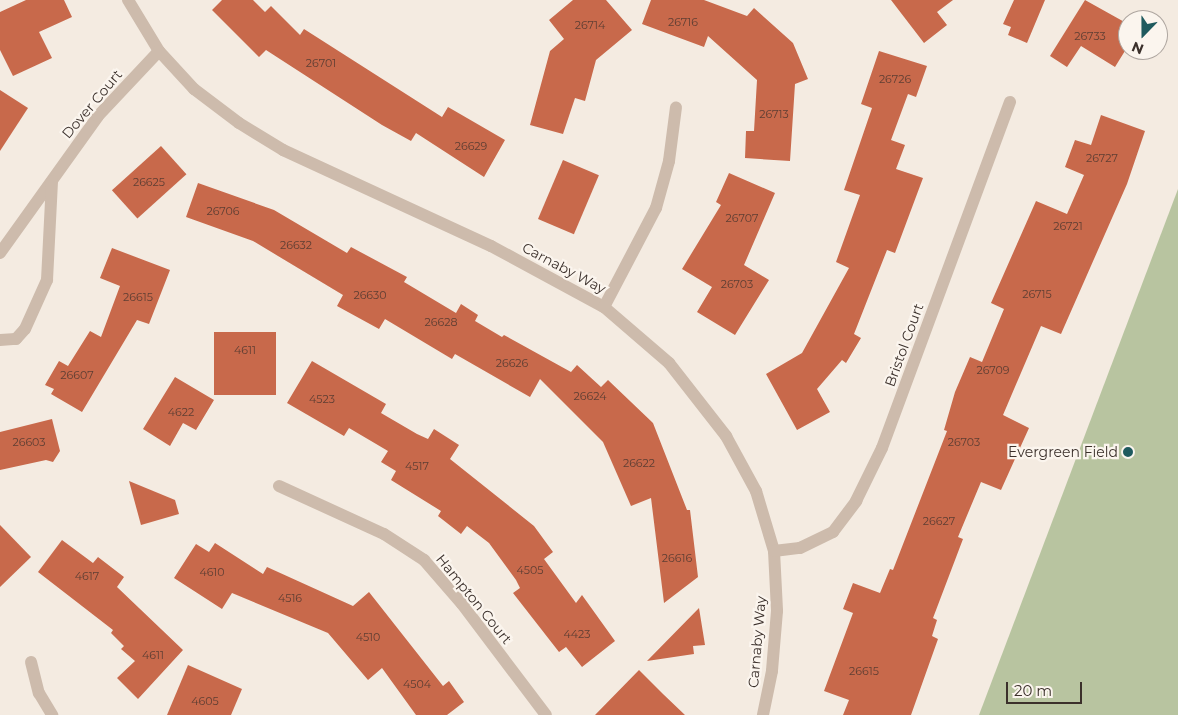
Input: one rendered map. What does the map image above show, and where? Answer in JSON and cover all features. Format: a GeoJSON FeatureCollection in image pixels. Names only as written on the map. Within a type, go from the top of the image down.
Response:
{"type":"FeatureCollection","features":[{"type":"Feature","properties":{"kind":"street","name":"Carnaby Way"},"geometry":{"type":"LineString","coordinates":[[128,0],[159,50],[194,89],[239,123],[283,150],[491,246],[604,307],[670,363],[726,436],[756,491],[774,551],[777,611],[772,671],[764,715]]}},
{"type":"Feature","properties":{"kind":"street","name":"Dover Court"},"geometry":{"type":"LineString","coordinates":[[0,253],[98,116],[159,50]]}},
{"type":"Feature","properties":{"kind":"street","name":"Bristol Court"},"geometry":{"type":"LineString","coordinates":[[774,551],[800,548],[833,532],[856,501],[882,448],[1010,102]]}},
{"type":"Feature","properties":{"kind":"street"},"geometry":{"type":"LineString","coordinates":[[604,307],[656,208],[670,161],[676,107]]}},
{"type":"Feature","properties":{"kind":"street"},"geometry":{"type":"LineString","coordinates":[[0,340],[16,339],[25,329],[48,280],[52,181]]}},
{"type":"Feature","properties":{"kind":"street","name":"Hampton Court"},"geometry":{"type":"LineString","coordinates":[[279,486],[384,534],[424,560],[462,604],[546,715]]}},
{"type":"Feature","properties":{"kind":"street"},"geometry":{"type":"LineString","coordinates":[[31,662],[39,693],[52,715]]}},
{"type":"Feature","properties":{"kind":"green space","name":"Evergreen Field"},"geometry":{"type":"Polygon","coordinates":[[[1178,189],[1178,715],[979,715],[1178,189]]]}},
{"type":"Feature","properties":{"kind":"building"},"geometry":{"type":"Polygon","coordinates":[[[26,0],[64,0],[72,17],[39,32],[52,58],[13,76],[0,50],[0,12],[26,0]]]}},
{"type":"Feature","properties":{"kind":"building"},"geometry":{"type":"Polygon","coordinates":[[[222,0],[253,0],[265,12],[271,6],[300,35],[304,29],[442,117],[448,107],[505,140],[484,177],[416,133],[411,141],[382,125],[266,50],[259,57],[212,10],[222,0]]]}},
{"type":"Feature","properties":{"kind":"building"},"geometry":{"type":"Polygon","coordinates":[[[573,0],[606,0],[632,30],[596,60],[585,101],[575,98],[563,134],[530,125],[550,51],[564,39],[549,20],[573,0]]]}},
{"type":"Feature","properties":{"kind":"building"},"geometry":{"type":"Polygon","coordinates":[[[651,0],[704,0],[747,16],[754,8],[793,43],[808,79],[795,84],[790,161],[745,158],[746,131],[754,131],[757,80],[708,36],[704,47],[642,24],[651,0]]]}},
{"type":"Feature","properties":{"kind":"building"},"geometry":{"type":"Polygon","coordinates":[[[891,0],[953,0],[937,12],[947,25],[924,43],[891,0]]]}},
{"type":"Feature","properties":{"kind":"building"},"geometry":{"type":"Polygon","coordinates":[[[1014,0],[1045,0],[1027,43],[1008,35],[1011,27],[1003,24],[1014,0]]]}},
{"type":"Feature","properties":{"kind":"building"},"geometry":{"type":"Polygon","coordinates":[[[1085,0],[1118,18],[1119,60],[1115,67],[1081,46],[1067,67],[1050,56],[1085,0]]]}},
{"type":"Feature","properties":{"kind":"building"},"geometry":{"type":"Polygon","coordinates":[[[879,51],[927,66],[916,97],[908,94],[891,140],[905,145],[896,169],[923,178],[895,253],[887,250],[854,334],[861,338],[846,363],[842,360],[817,389],[830,412],[797,430],[766,374],[802,353],[849,268],[836,262],[860,195],[844,190],[872,108],[861,104],[879,51]]]}},
{"type":"Feature","properties":{"kind":"building"},"geometry":{"type":"Polygon","coordinates":[[[0,90],[28,108],[0,151],[0,90]]]}},
{"type":"Feature","properties":{"kind":"building"},"geometry":{"type":"Polygon","coordinates":[[[1101,115],[1145,131],[1127,184],[1061,334],[1041,326],[1003,415],[1029,428],[1001,490],[981,482],[958,537],[963,539],[933,618],[937,620],[932,636],[938,639],[911,715],[843,715],[849,700],[824,691],[853,613],[843,609],[853,583],[880,593],[890,569],[893,570],[947,431],[944,430],[955,392],[970,357],[982,362],[1004,309],[991,303],[1036,201],[1067,214],[1084,175],[1065,167],[1075,140],[1091,145],[1101,115]]]}},
{"type":"Feature","properties":{"kind":"building"},"geometry":{"type":"Polygon","coordinates":[[[161,146],[186,174],[137,218],[112,190],[161,146]]]}},
{"type":"Feature","properties":{"kind":"building"},"geometry":{"type":"Polygon","coordinates":[[[563,160],[599,175],[574,234],[538,219],[563,160]]]}},
{"type":"Feature","properties":{"kind":"building"},"geometry":{"type":"Polygon","coordinates":[[[729,173],[775,193],[744,265],[769,280],[735,335],[697,312],[712,287],[682,269],[721,205],[716,202],[729,173]]]}},
{"type":"Feature","properties":{"kind":"building"},"geometry":{"type":"Polygon","coordinates":[[[198,183],[274,210],[347,253],[351,247],[407,277],[404,282],[456,313],[461,304],[478,315],[475,321],[502,337],[504,335],[571,372],[577,365],[601,387],[608,380],[653,423],[687,510],[690,510],[698,577],[664,603],[651,498],[631,506],[603,442],[540,379],[530,397],[455,354],[452,359],[385,319],[379,329],[337,306],[343,295],[253,241],[186,217],[198,183]]]}},
{"type":"Feature","properties":{"kind":"building"},"geometry":{"type":"Polygon","coordinates":[[[112,248],[170,270],[149,324],[137,320],[82,412],[51,394],[54,389],[45,385],[59,361],[68,366],[90,331],[101,337],[120,286],[100,278],[112,248]]]}},
{"type":"Feature","properties":{"kind":"building"},"geometry":{"type":"Polygon","coordinates":[[[214,332],[276,332],[276,395],[214,395],[214,332]]]}},
{"type":"Feature","properties":{"kind":"building"},"geometry":{"type":"Polygon","coordinates":[[[312,361],[386,404],[381,413],[417,434],[428,439],[434,429],[459,445],[450,459],[534,526],[553,552],[544,559],[576,603],[582,595],[615,641],[582,667],[566,647],[559,652],[513,593],[520,588],[489,543],[467,526],[461,534],[438,516],[441,511],[391,480],[396,471],[381,462],[388,451],[349,428],[344,436],[287,403],[312,361]]]}},
{"type":"Feature","properties":{"kind":"building"},"geometry":{"type":"Polygon","coordinates":[[[175,377],[214,400],[196,430],[183,423],[170,446],[143,429],[175,377]]]}},
{"type":"Feature","properties":{"kind":"building"},"geometry":{"type":"Polygon","coordinates":[[[52,419],[60,451],[53,462],[46,460],[0,470],[0,432],[52,419]]]}},
{"type":"Feature","properties":{"kind":"building"},"geometry":{"type":"Polygon","coordinates":[[[129,481],[175,500],[179,514],[141,525],[129,481]]]}},
{"type":"Feature","properties":{"kind":"building"},"geometry":{"type":"Polygon","coordinates":[[[0,525],[31,557],[0,587],[0,525]]]}},
{"type":"Feature","properties":{"kind":"building"},"geometry":{"type":"Polygon","coordinates":[[[62,540],[93,563],[98,557],[124,577],[117,587],[183,650],[138,699],[117,678],[135,661],[121,649],[124,646],[111,633],[113,630],[38,572],[62,540]]]}},
{"type":"Feature","properties":{"kind":"building"},"geometry":{"type":"Polygon","coordinates":[[[215,543],[263,574],[267,567],[353,606],[369,592],[443,686],[449,681],[464,702],[447,715],[416,715],[382,668],[368,680],[328,633],[232,593],[222,609],[174,578],[196,544],[209,552],[215,543]]]}},
{"type":"Feature","properties":{"kind":"building"},"geometry":{"type":"Polygon","coordinates":[[[699,608],[705,645],[693,646],[694,654],[647,661],[699,608]]]}},
{"type":"Feature","properties":{"kind":"building"},"geometry":{"type":"Polygon","coordinates":[[[188,665],[242,689],[231,715],[167,715],[188,665]]]}},
{"type":"Feature","properties":{"kind":"building"},"geometry":{"type":"Polygon","coordinates":[[[639,670],[663,694],[685,715],[595,715],[639,670]]]}},
{"type":"Feature","properties":{"kind":"place","name":"Evergreen Field"},"geometry":{"type":"Point","coordinates":[1128,452]}}]}
